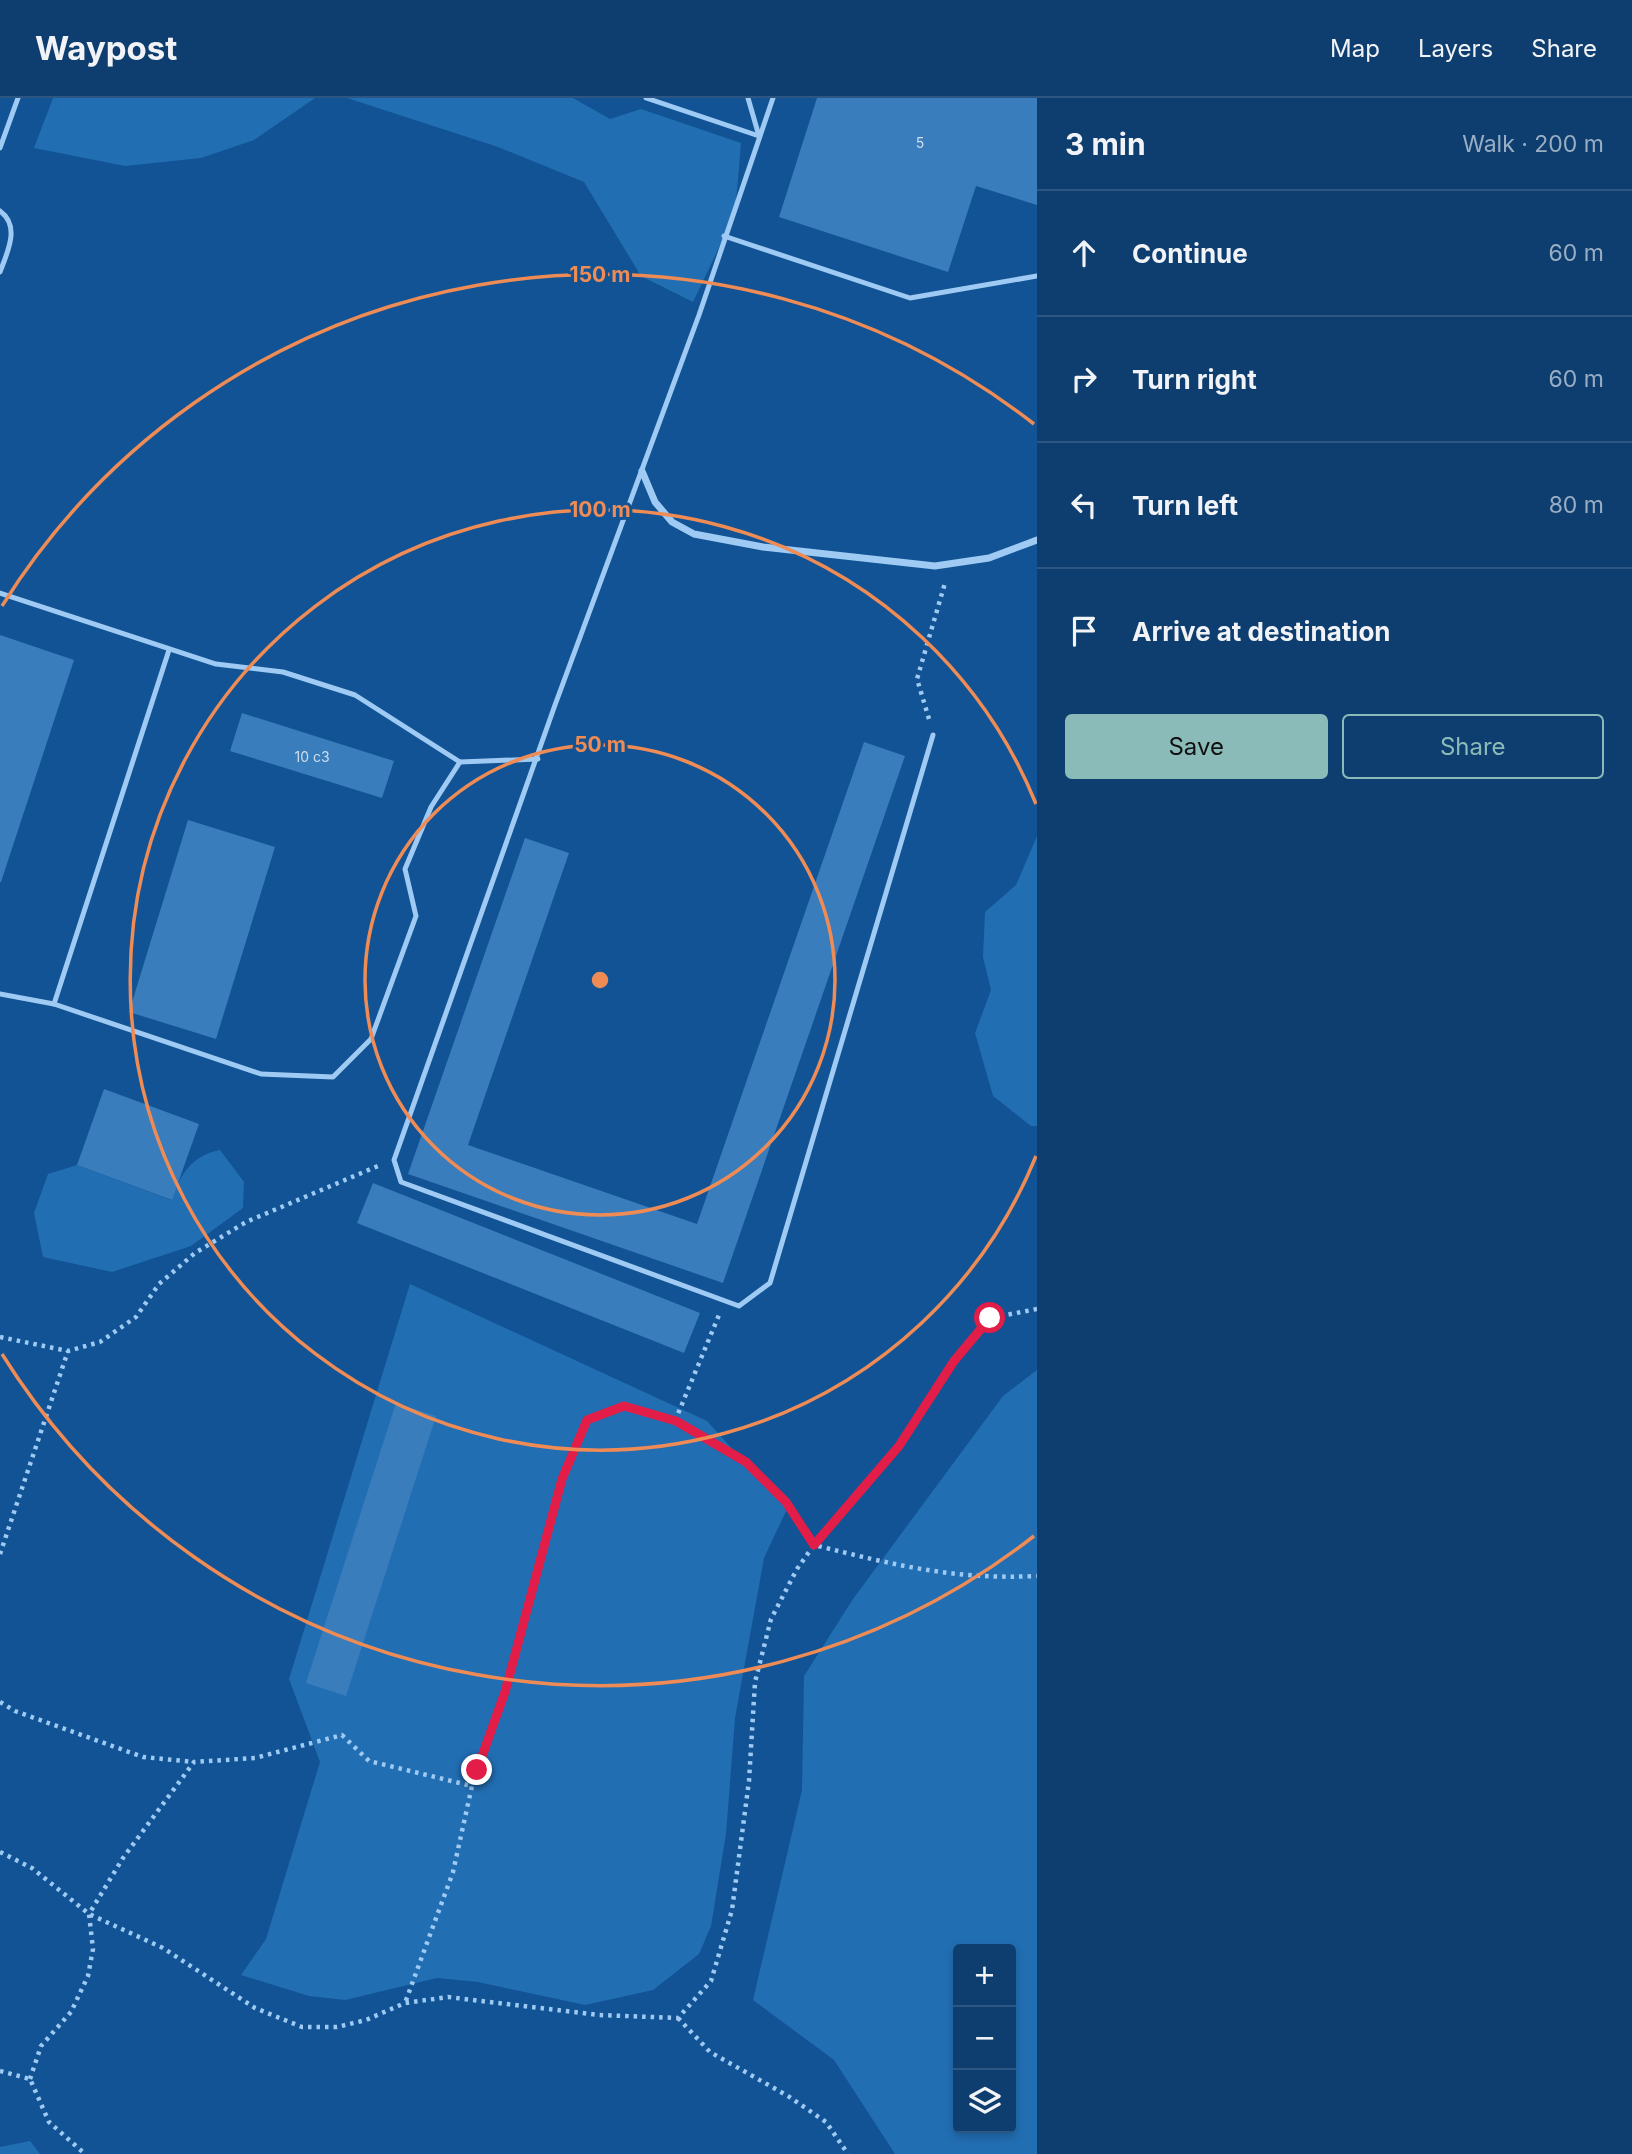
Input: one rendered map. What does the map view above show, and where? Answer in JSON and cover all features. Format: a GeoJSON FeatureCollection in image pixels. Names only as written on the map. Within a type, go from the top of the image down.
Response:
{"type":"FeatureCollection","features":[{"type":"Feature","properties":{"kind":"street"},"geometry":{"type":"LineString","coordinates":[[642,471],[655,502],[672,522],[694,534],[763,547],[935,566],[989,558],[1037,540]]}},
{"type":"Feature","properties":{"kind":"lane"},"geometry":{"type":"LineString","coordinates":[[0,148],[18,98]]}},
{"type":"Feature","properties":{"kind":"lane"},"geometry":{"type":"LineString","coordinates":[[646,98],[759,136]]}},
{"type":"Feature","properties":{"kind":"lane"},"geometry":{"type":"LineString","coordinates":[[748,98],[759,136]]}},
{"type":"Feature","properties":{"kind":"lane"},"geometry":{"type":"LineString","coordinates":[[773,98],[699,315],[394,1160],[401,1182],[739,1306],[770,1283],[933,736]]}},
{"type":"Feature","properties":{"kind":"lane"},"geometry":{"type":"LineString","coordinates":[[0,211],[6,215],[13,237],[0,272]]}},
{"type":"Feature","properties":{"kind":"lane"},"geometry":{"type":"LineString","coordinates":[[724,236],[910,298],[1037,276]]}},
{"type":"Feature","properties":{"kind":"lane"},"geometry":{"type":"LineString","coordinates":[[0,593],[216,664],[283,672],[355,695],[460,762],[538,760]]}},
{"type":"Feature","properties":{"kind":"lane"},"geometry":{"type":"LineString","coordinates":[[54,1004],[169,650]]}},
{"type":"Feature","properties":{"kind":"lane"},"geometry":{"type":"LineString","coordinates":[[0,994],[54,1004],[261,1074],[332,1077],[371,1039],[416,916],[405,869],[431,807],[460,762]]}},
{"type":"Feature","properties":{"kind":"path"},"geometry":{"type":"LineString","coordinates":[[933,736],[918,679],[950,565]]}},
{"type":"Feature","properties":{"kind":"path"},"geometry":{"type":"LineString","coordinates":[[0,1337],[68,1351],[100,1342],[136,1317],[159,1284],[195,1253],[246,1222],[394,1160]]}},
{"type":"Feature","properties":{"kind":"path"},"geometry":{"type":"LineString","coordinates":[[676,1421],[725,1300]]}},
{"type":"Feature","properties":{"kind":"path"},"geometry":{"type":"LineString","coordinates":[[678,2018],[711,1981],[732,1910],[749,1781],[755,1682],[771,1619],[797,1569],[814,1545],[899,1446],[954,1361],[990,1318],[1037,1308]]}},
{"type":"Feature","properties":{"kind":"path"},"geometry":{"type":"LineString","coordinates":[[0,1555],[68,1351]]}},
{"type":"Feature","properties":{"kind":"path"},"geometry":{"type":"LineString","coordinates":[[405,2003],[453,1872],[472,1786],[505,1692],[562,1479],[587,1420],[624,1406],[676,1421],[746,1462],[786,1502],[814,1545],[919,1571],[986,1578],[1037,1577]]}},
{"type":"Feature","properties":{"kind":"path"},"geometry":{"type":"LineString","coordinates":[[0,1702],[26,1716],[143,1756],[194,1762],[255,1758],[342,1735],[369,1761],[472,1786]]}},
{"type":"Feature","properties":{"kind":"path"},"geometry":{"type":"LineString","coordinates":[[85,2154],[49,2122],[30,2079],[41,2046],[71,2012],[88,1976],[93,1949],[89,1914],[123,1858],[194,1762]]}},
{"type":"Feature","properties":{"kind":"path"},"geometry":{"type":"LineString","coordinates":[[0,1852],[32,1868],[89,1914],[163,1948],[255,2008],[302,2027],[337,2027],[366,2020],[405,2003],[448,1997],[599,2015],[678,2018],[710,2052],[788,2096],[826,2122],[848,2154]]}},
{"type":"Feature","properties":{"kind":"path"},"geometry":{"type":"LineString","coordinates":[[0,2071],[30,2079]]}},
{"type":"Feature","properties":{"kind":"shaded area"},"geometry":{"type":"Polygon","coordinates":[[[53,98],[315,98],[254,140],[201,158],[125,166],[34,148],[53,98]]]}},
{"type":"Feature","properties":{"kind":"shaded area"},"geometry":{"type":"Polygon","coordinates":[[[347,98],[573,98],[610,119],[641,109],[741,143],[735,214],[693,302],[641,276],[584,182],[498,147],[347,98]]]}},
{"type":"Feature","properties":{"kind":"shaded area"},"geometry":{"type":"Polygon","coordinates":[[[1037,836],[1037,1126],[1031,1126],[993,1096],[975,1033],[991,990],[983,957],[985,912],[1016,885],[1037,836]]]}},
{"type":"Feature","properties":{"kind":"shaded area"},"geometry":{"type":"Polygon","coordinates":[[[220,1150],[244,1182],[243,1208],[191,1246],[112,1272],[43,1257],[34,1213],[48,1174],[77,1165],[171,1200],[188,1168],[202,1157],[220,1150]]]}},
{"type":"Feature","properties":{"kind":"shaded area"},"geometry":{"type":"Polygon","coordinates":[[[410,1284],[707,1421],[787,1509],[764,1558],[735,1718],[726,1834],[711,1926],[699,1954],[653,1990],[585,2005],[478,1982],[437,1978],[345,2000],[309,1996],[241,1975],[266,1939],[320,1762],[289,1679],[410,1284]]]}},
{"type":"Feature","properties":{"kind":"shaded area"},"geometry":{"type":"Polygon","coordinates":[[[1037,1370],[1037,2154],[895,2154],[834,2060],[753,2000],[802,1790],[804,1676],[853,1599],[1003,1396],[1037,1370]]]}},
{"type":"Feature","properties":{"kind":"shaded area"},"geometry":{"type":"Polygon","coordinates":[[[30,2141],[40,2154],[0,2154],[0,2147],[30,2141]]]}},
{"type":"Feature","properties":{"kind":"building"},"geometry":{"type":"Polygon","coordinates":[[[817,98],[1037,98],[1037,205],[976,186],[948,272],[779,217],[817,98]]]}},
{"type":"Feature","properties":{"kind":"building"},"geometry":{"type":"Polygon","coordinates":[[[0,635],[74,660],[1,882],[0,882],[0,635]]]}},
{"type":"Feature","properties":{"kind":"building"},"geometry":{"type":"Polygon","coordinates":[[[242,713],[394,761],[382,798],[230,751],[242,713]]]}},
{"type":"Feature","properties":{"kind":"building"},"geometry":{"type":"Polygon","coordinates":[[[864,742],[905,756],[723,1283],[408,1174],[525,838],[569,853],[468,1145],[697,1224],[864,742]]]}},
{"type":"Feature","properties":{"kind":"building"},"geometry":{"type":"Polygon","coordinates":[[[188,820],[275,847],[216,1039],[129,1012],[188,820]]]}},
{"type":"Feature","properties":{"kind":"building"},"geometry":{"type":"Polygon","coordinates":[[[104,1089],[199,1124],[172,1200],[77,1165],[104,1089]]]}},
{"type":"Feature","properties":{"kind":"building"},"geometry":{"type":"Polygon","coordinates":[[[373,1183],[700,1313],[684,1353],[357,1223],[373,1183]]]}},
{"type":"Feature","properties":{"kind":"building"},"geometry":{"type":"Polygon","coordinates":[[[396,1403],[436,1416],[346,1696],[306,1683],[396,1403]]]}},
{"type":"Feature","properties":{"kind":"route"},"geometry":{"type":"LineString","coordinates":[[477,1770],[505,1692],[562,1479],[587,1420],[624,1406],[676,1421],[746,1462],[786,1502],[814,1545],[899,1446],[954,1361],[990,1318]]}}]}
